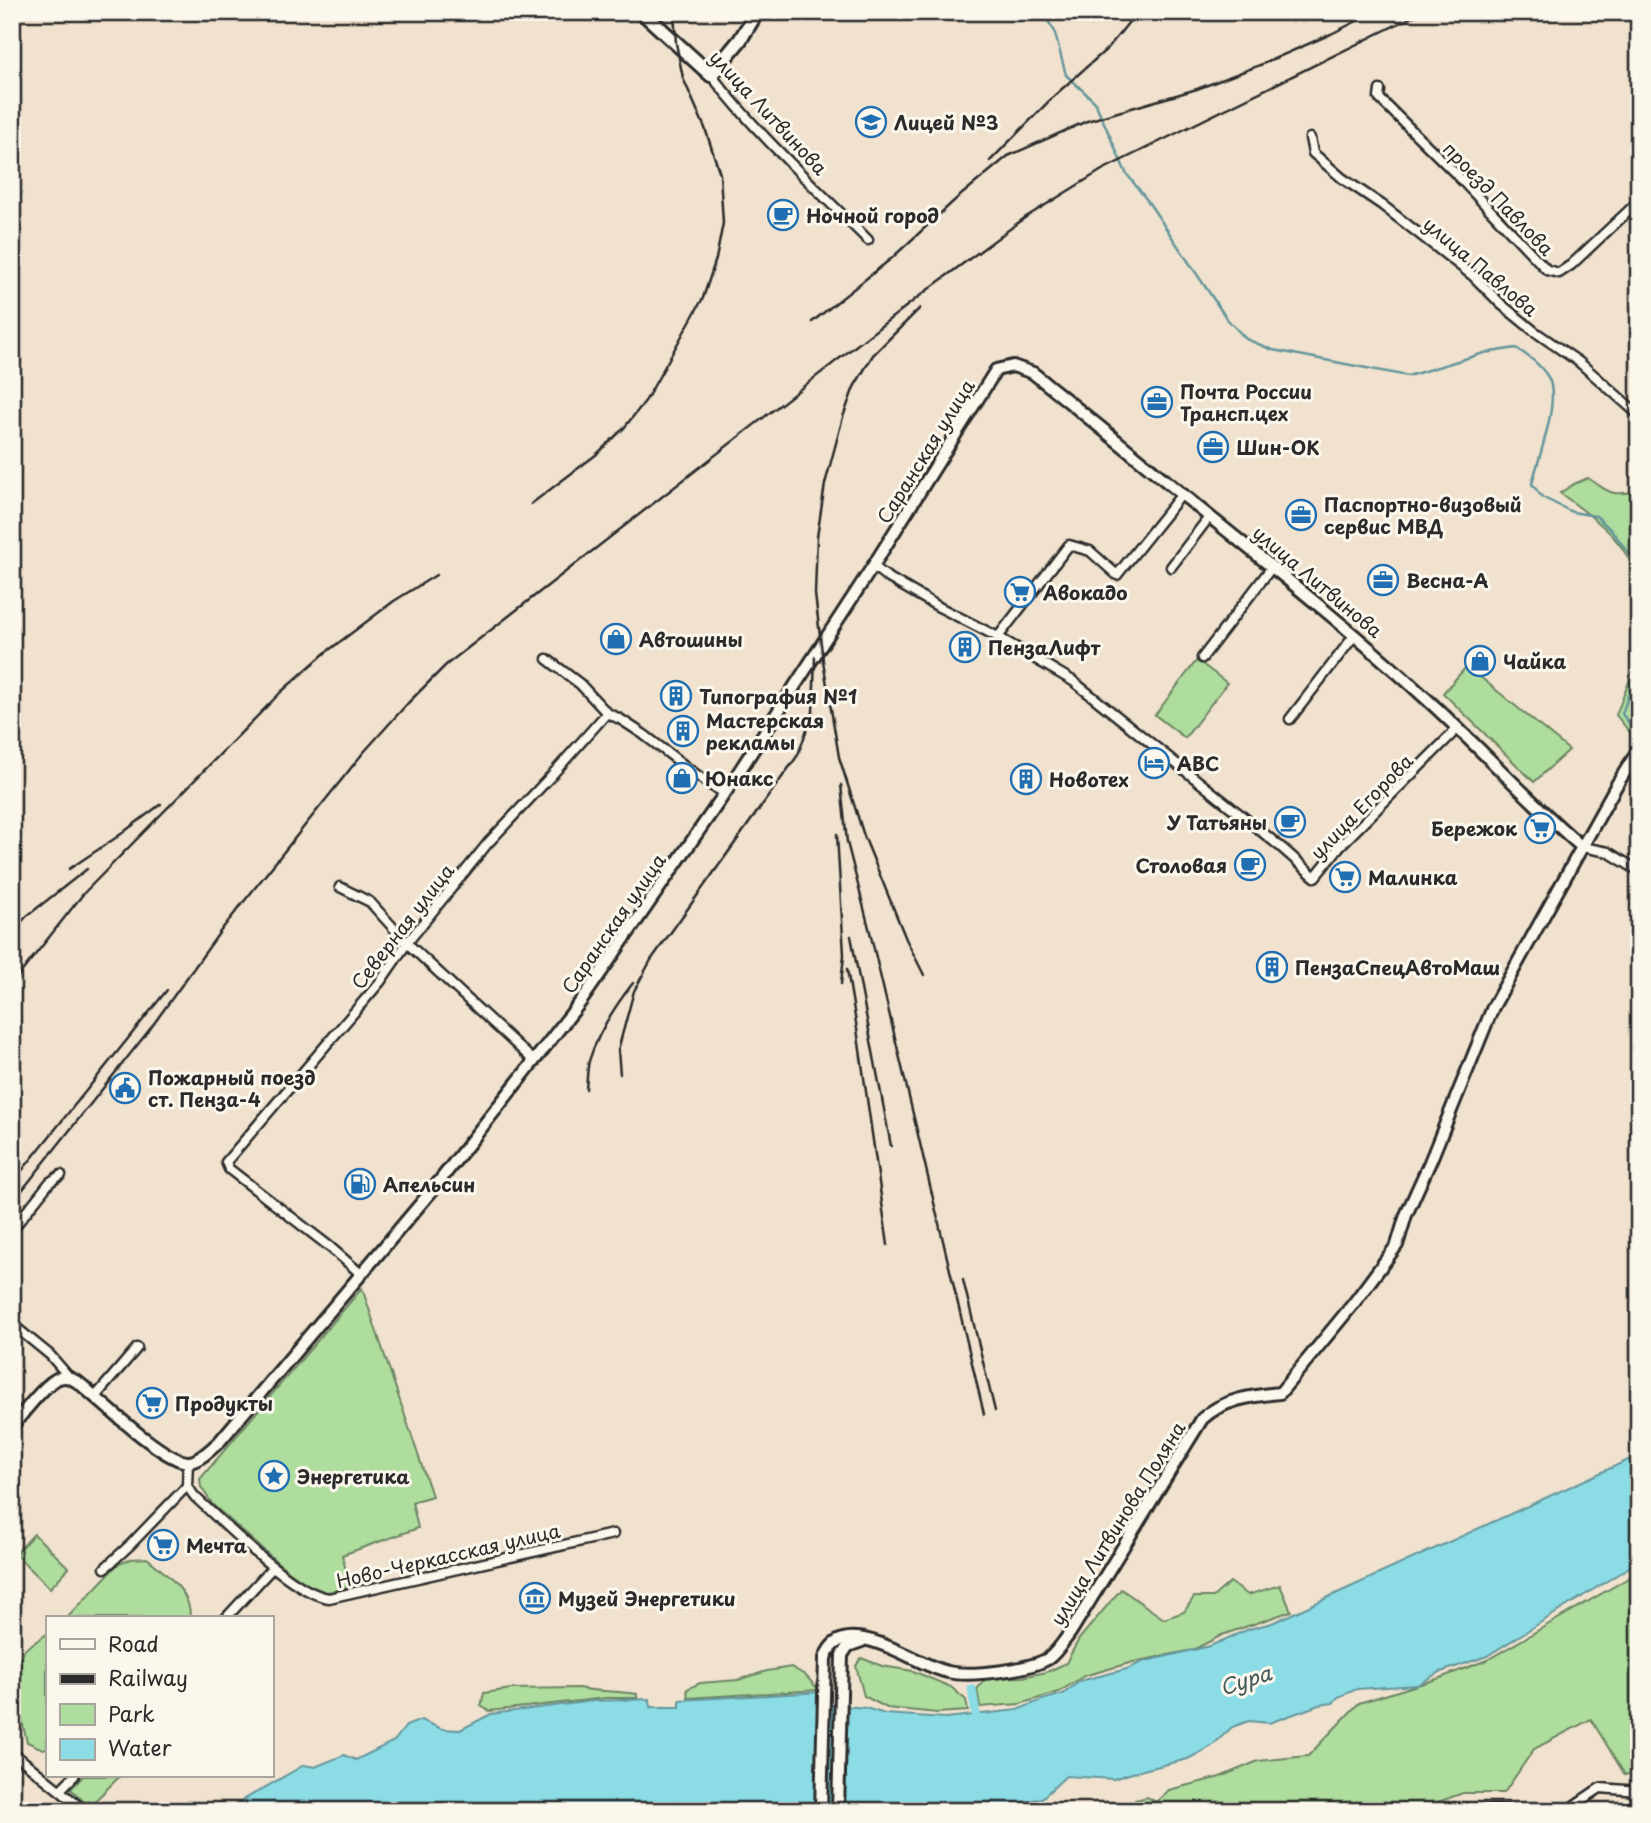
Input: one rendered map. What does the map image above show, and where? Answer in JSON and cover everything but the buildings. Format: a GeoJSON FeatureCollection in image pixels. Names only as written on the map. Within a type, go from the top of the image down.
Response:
{"type":"FeatureCollection","features":[{"type":"Feature","properties":{"kind":"main road","name":"улица Литвинова"},"geometry":{"type":"LineString","coordinates":[[642,12],[710,75]]}},
{"type":"Feature","properties":{"kind":"main road"},"geometry":{"type":"LineString","coordinates":[[710,75],[736,47],[757,12]]}},
{"type":"Feature","properties":{"kind":"main road","name":"улица Литвинова"},"geometry":{"type":"LineString","coordinates":[[1013,366],[1033,373],[1354,636],[1424,696],[1547,817],[1582,847]]}},
{"type":"Feature","properties":{"kind":"main road","name":"Саранская улица"},"geometry":{"type":"LineString","coordinates":[[188,1462],[203,1455],[219,1440],[361,1274],[434,1188],[582,1000],[724,793],[873,566],[996,370],[1013,366]]}},
{"type":"Feature","properties":{"kind":"main road","name":"улица Литвинова Поляна"},"geometry":{"type":"LineString","coordinates":[[867,1640],[930,1666],[957,1673],[997,1671],[1038,1663],[1049,1657],[1060,1646],[1202,1419],[1225,1404],[1280,1393],[1354,1303],[1396,1245],[1493,1007],[1639,749]]}},
{"type":"Feature","properties":{"kind":"main road"},"geometry":{"type":"LineString","coordinates":[[12,1426],[49,1383],[69,1377],[150,1444],[176,1460],[188,1462]]}},
{"type":"Feature","properties":{"kind":"main road"},"geometry":{"type":"LineString","coordinates":[[821,1811],[825,1658],[836,1641],[852,1636],[867,1640]]}},
{"type":"Feature","properties":{"kind":"main road"},"geometry":{"type":"LineString","coordinates":[[838,1811],[842,1655],[854,1642],[867,1640]]}},
{"type":"Feature","properties":{"kind":"main road"},"geometry":{"type":"LineString","coordinates":[[1484,1811],[1509,1811]]}},
{"type":"Feature","properties":{"kind":"street","name":"улица Литвинова"},"geometry":{"type":"LineString","coordinates":[[710,75],[781,156],[868,240]]}},
{"type":"Feature","properties":{"kind":"street","name":"проезд Павлова"},"geometry":{"type":"LineString","coordinates":[[1380,90],[1379,98],[1547,270],[1559,273],[1571,265],[1639,201]]}},
{"type":"Feature","properties":{"kind":"street","name":"улица Павлова"},"geometry":{"type":"LineString","coordinates":[[1310,138],[1313,153],[1342,178],[1382,205],[1472,275],[1502,305],[1579,362],[1639,415]]}},
{"type":"Feature","properties":{"kind":"street"},"geometry":{"type":"LineString","coordinates":[[998,637],[1069,545],[1090,551],[1117,575],[1182,494]]}},
{"type":"Feature","properties":{"kind":"street"},"geometry":{"type":"LineString","coordinates":[[1171,567],[1210,516]]}},
{"type":"Feature","properties":{"kind":"street","name":"улица Егорова"},"geometry":{"type":"LineString","coordinates":[[873,566],[887,577],[998,637],[1082,688],[1315,877],[1340,846],[1457,729]]}},
{"type":"Feature","properties":{"kind":"street"},"geometry":{"type":"LineString","coordinates":[[1202,658],[1272,567]]}},
{"type":"Feature","properties":{"kind":"street"},"geometry":{"type":"LineString","coordinates":[[1290,719],[1354,636]]}},
{"type":"Feature","properties":{"kind":"street"},"geometry":{"type":"LineString","coordinates":[[547,659],[580,684],[607,713],[643,734],[709,785],[724,793]]}},
{"type":"Feature","properties":{"kind":"street","name":"Северная улица"},"geometry":{"type":"LineString","coordinates":[[361,1274],[229,1169],[226,1162],[380,982],[407,943],[488,843],[607,713]]}},
{"type":"Feature","properties":{"kind":"street"},"geometry":{"type":"LineString","coordinates":[[1582,847],[1608,852],[1639,872]]}},
{"type":"Feature","properties":{"kind":"street"},"geometry":{"type":"LineString","coordinates":[[340,887],[370,902],[407,943],[534,1061]]}},
{"type":"Feature","properties":{"kind":"street"},"geometry":{"type":"LineString","coordinates":[[12,1230],[50,1182],[61,1175]]}},
{"type":"Feature","properties":{"kind":"street"},"geometry":{"type":"LineString","coordinates":[[12,1324],[50,1355],[69,1377]]}},
{"type":"Feature","properties":{"kind":"street"},"geometry":{"type":"LineString","coordinates":[[96,1397],[138,1348]]}},
{"type":"Feature","properties":{"kind":"street"},"geometry":{"type":"LineString","coordinates":[[105,1568],[187,1486],[188,1462]]}},
{"type":"Feature","properties":{"kind":"street","name":"Ново-Черкасская улица"},"geometry":{"type":"LineString","coordinates":[[187,1486],[195,1497],[273,1567],[321,1598],[613,1534]]}},
{"type":"Feature","properties":{"kind":"street"},"geometry":{"type":"LineString","coordinates":[[228,1616],[273,1567]]}},
{"type":"Feature","properties":{"kind":"street"},"geometry":{"type":"LineString","coordinates":[[12,1752],[85,1811]]}},
{"type":"Feature","properties":{"kind":"street"},"geometry":{"type":"LineString","coordinates":[[60,1790],[72,1778]]}},
{"type":"Feature","properties":{"kind":"street"},"geometry":{"type":"LineString","coordinates":[[1566,1811],[1600,1788],[1639,1791]]}},
{"type":"Feature","properties":{"kind":"green space"},"geometry":{"type":"Polygon","coordinates":[[[1588,478],[1612,492],[1639,491],[1639,584],[1618,542],[1560,493],[1588,478]]]}},
{"type":"Feature","properties":{"kind":"green space"},"geometry":{"type":"Polygon","coordinates":[[[1639,647],[1639,726],[1632,735],[1616,715],[1639,647]]]}},
{"type":"Feature","properties":{"kind":"green space"},"geometry":{"type":"Polygon","coordinates":[[[1197,660],[1227,683],[1185,738],[1155,715],[1197,660]]]}},
{"type":"Feature","properties":{"kind":"green space"},"geometry":{"type":"Polygon","coordinates":[[[1467,666],[1569,750],[1534,782],[1443,693],[1467,666]]]}},
{"type":"Feature","properties":{"kind":"green space"},"geometry":{"type":"Polygon","coordinates":[[[362,1288],[432,1496],[412,1502],[418,1528],[342,1555],[350,1586],[326,1592],[309,1585],[290,1572],[213,1505],[201,1487],[200,1479],[362,1288]]]}},
{"type":"Feature","properties":{"kind":"green space"},"geometry":{"type":"Polygon","coordinates":[[[34,1534],[69,1568],[50,1588],[15,1554],[34,1534]]]}},
{"type":"Feature","properties":{"kind":"green space"},"geometry":{"type":"Polygon","coordinates":[[[147,1558],[169,1577],[187,1600],[190,1616],[69,1616],[117,1565],[131,1559],[147,1558]]]}},
{"type":"Feature","properties":{"kind":"green space"},"geometry":{"type":"Polygon","coordinates":[[[1639,1572],[1639,1771],[1625,1775],[1591,1719],[1534,1749],[1504,1793],[1463,1793],[1413,1811],[1134,1811],[1135,1800],[1147,1797],[1156,1802],[1169,1790],[1220,1777],[1258,1761],[1308,1756],[1359,1703],[1487,1660],[1639,1572]]]}},
{"type":"Feature","properties":{"kind":"green space"},"geometry":{"type":"Polygon","coordinates":[[[1230,1582],[1248,1595],[1280,1585],[1291,1611],[1222,1635],[1193,1650],[1133,1662],[1084,1676],[1059,1692],[1020,1704],[980,1707],[977,1689],[986,1678],[1022,1677],[1047,1672],[1066,1663],[1079,1639],[1121,1589],[1164,1619],[1184,1612],[1194,1597],[1213,1597],[1230,1582]]]}},
{"type":"Feature","properties":{"kind":"green space"},"geometry":{"type":"Polygon","coordinates":[[[46,1635],[46,1748],[43,1749],[27,1742],[19,1709],[14,1670],[25,1649],[46,1635]]]}},
{"type":"Feature","properties":{"kind":"green space"},"geometry":{"type":"Polygon","coordinates":[[[861,1658],[882,1666],[913,1671],[951,1687],[966,1700],[968,1711],[937,1713],[887,1708],[864,1696],[856,1666],[861,1658]]]}},
{"type":"Feature","properties":{"kind":"green space"},"geometry":{"type":"Polygon","coordinates":[[[791,1667],[805,1675],[819,1690],[688,1698],[687,1689],[700,1683],[738,1680],[791,1667]]]}},
{"type":"Feature","properties":{"kind":"green space"},"geometry":{"type":"Polygon","coordinates":[[[578,1688],[637,1694],[637,1698],[606,1698],[489,1711],[481,1706],[484,1693],[511,1689],[578,1688]]]}},
{"type":"Feature","properties":{"kind":"green space"},"geometry":{"type":"Polygon","coordinates":[[[81,1778],[118,1778],[89,1807],[71,1789],[81,1778]]]}},
{"type":"Feature","properties":{"kind":"water","name":"Сура"},"geometry":{"type":"Polygon","coordinates":[[[1639,1455],[1639,1561],[1487,1656],[1438,1673],[1417,1685],[1357,1689],[1338,1697],[1333,1703],[1319,1705],[1269,1723],[1249,1721],[1232,1727],[1212,1746],[1188,1759],[1113,1779],[1066,1776],[1042,1798],[1003,1807],[1002,1811],[224,1811],[304,1765],[315,1767],[344,1755],[356,1760],[394,1741],[406,1726],[421,1720],[442,1729],[460,1730],[491,1714],[593,1701],[650,1699],[651,1707],[680,1707],[680,1700],[823,1692],[824,1704],[866,1708],[885,1714],[946,1718],[1017,1710],[1063,1694],[1080,1681],[1127,1669],[1142,1662],[1210,1646],[1249,1629],[1272,1623],[1639,1455]]]}},
{"type":"Feature","properties":{"kind":"waterway"},"geometry":{"type":"LineString","coordinates":[[1042,12],[1054,30],[1066,75],[1095,102],[1126,173],[1227,319],[1246,339],[1273,350],[1408,376],[1484,353],[1516,348],[1541,368],[1551,387],[1550,414],[1532,484],[1542,497],[1572,512],[1596,516],[1612,531],[1631,556],[1639,574]]}},
{"type":"Feature","properties":{"kind":"waterway"},"geometry":{"type":"LineString","coordinates":[[1639,660],[1622,714],[1639,742]]}},
{"type":"Feature","properties":{"kind":"waterway"},"geometry":{"type":"LineString","coordinates":[[972,1689],[976,1714]]}},
{"type":"Feature","properties":{"kind":"railway"},"geometry":{"type":"LineString","coordinates":[[531,504],[597,454],[624,428],[646,400],[703,298],[716,259],[723,223],[720,174],[705,128],[683,78],[676,43],[674,12]]}},
{"type":"Feature","properties":{"kind":"railway"},"geometry":{"type":"LineString","coordinates":[[990,161],[1055,95],[1108,48],[1137,12]]}},
{"type":"Feature","properties":{"kind":"railway"},"geometry":{"type":"LineString","coordinates":[[812,322],[892,258],[1008,156],[1087,121],[1197,89],[1260,65],[1375,12]]}},
{"type":"Feature","properties":{"kind":"railway"},"geometry":{"type":"LineString","coordinates":[[12,1203],[150,1029],[222,929],[363,753],[446,665],[926,291],[1026,217],[1102,170],[1422,12]]}},
{"type":"Feature","properties":{"kind":"railway"},"geometry":{"type":"LineString","coordinates":[[920,308],[873,355],[854,387],[825,484],[817,537],[815,594],[839,757],[864,836],[906,939],[924,975]]}},
{"type":"Feature","properties":{"kind":"railway"},"geometry":{"type":"LineString","coordinates":[[12,984],[84,893],[281,692],[325,653],[394,601],[436,575]]}},
{"type":"Feature","properties":{"kind":"railway"},"geometry":{"type":"LineString","coordinates":[[620,1074],[618,1050],[634,991],[651,960],[798,755],[813,712],[815,657]]}},
{"type":"Feature","properties":{"kind":"railway"},"geometry":{"type":"LineString","coordinates":[[841,785],[847,842],[984,1414]]}},
{"type":"Feature","properties":{"kind":"railway"},"geometry":{"type":"LineString","coordinates":[[69,869],[161,804]]}},
{"type":"Feature","properties":{"kind":"railway"},"geometry":{"type":"LineString","coordinates":[[837,834],[844,955],[841,984]]}},
{"type":"Feature","properties":{"kind":"railway"},"geometry":{"type":"LineString","coordinates":[[12,932],[27,916],[87,869]]}},
{"type":"Feature","properties":{"kind":"railway"},"geometry":{"type":"LineString","coordinates":[[851,936],[891,1146]]}},
{"type":"Feature","properties":{"kind":"railway"},"geometry":{"type":"LineString","coordinates":[[847,969],[888,1245]]}},
{"type":"Feature","properties":{"kind":"railway"},"geometry":{"type":"LineString","coordinates":[[586,1089],[589,1061],[597,1040],[633,983]]}},
{"type":"Feature","properties":{"kind":"railway"},"geometry":{"type":"LineString","coordinates":[[12,1183],[167,990]]}},
{"type":"Feature","properties":{"kind":"railway"},"geometry":{"type":"LineString","coordinates":[[963,1280],[995,1411]]}},
{"type":"Feature","properties":{"kind":"place","name":"Лицей №3"},"geometry":{"type":"Point","coordinates":[871,122]}},
{"type":"Feature","properties":{"kind":"place","name":"Ночной город"},"geometry":{"type":"Point","coordinates":[783,215]}},
{"type":"Feature","properties":{"kind":"place","name":"Почта России Трансп.цех"},"geometry":{"type":"Point","coordinates":[1157,402]}},
{"type":"Feature","properties":{"kind":"place","name":"Шин-ОК"},"geometry":{"type":"Point","coordinates":[1213,447]}},
{"type":"Feature","properties":{"kind":"place","name":"Паспортно-визовый сервис МВД"},"geometry":{"type":"Point","coordinates":[1301,515]}},
{"type":"Feature","properties":{"kind":"place","name":"Весна-А"},"geometry":{"type":"Point","coordinates":[1383,580]}},
{"type":"Feature","properties":{"kind":"place","name":"Авокадо"},"geometry":{"type":"Point","coordinates":[1020,592]}},
{"type":"Feature","properties":{"kind":"place","name":"Автошины"},"geometry":{"type":"Point","coordinates":[616,639]}},
{"type":"Feature","properties":{"kind":"place","name":"ПензаЛифт"},"geometry":{"type":"Point","coordinates":[965,647]}},
{"type":"Feature","properties":{"kind":"place","name":"Чайка"},"geometry":{"type":"Point","coordinates":[1480,661]}},
{"type":"Feature","properties":{"kind":"place","name":"Типография №1"},"geometry":{"type":"Point","coordinates":[676,696]}},
{"type":"Feature","properties":{"kind":"place","name":"Мастерская рекламы"},"geometry":{"type":"Point","coordinates":[683,731]}},
{"type":"Feature","properties":{"kind":"place","name":"ABC"},"geometry":{"type":"Point","coordinates":[1154,763]}},
{"type":"Feature","properties":{"kind":"place","name":"Юнакс"},"geometry":{"type":"Point","coordinates":[682,778]}},
{"type":"Feature","properties":{"kind":"place","name":"Новотех"},"geometry":{"type":"Point","coordinates":[1026,779]}},
{"type":"Feature","properties":{"kind":"place","name":"У Татьяны"},"geometry":{"type":"Point","coordinates":[1290,822]}},
{"type":"Feature","properties":{"kind":"place","name":"Бережок"},"geometry":{"type":"Point","coordinates":[1540,828]}},
{"type":"Feature","properties":{"kind":"place","name":"Столовая"},"geometry":{"type":"Point","coordinates":[1250,865]}},
{"type":"Feature","properties":{"kind":"place","name":"Малинка"},"geometry":{"type":"Point","coordinates":[1345,877]}},
{"type":"Feature","properties":{"kind":"place","name":"ПензаСпецАвтоМаш"},"geometry":{"type":"Point","coordinates":[1272,967]}},
{"type":"Feature","properties":{"kind":"place","name":"Пожарный поезд ст. Пенза-4"},"geometry":{"type":"Point","coordinates":[125,1088]}},
{"type":"Feature","properties":{"kind":"place","name":"Апельсин"},"geometry":{"type":"Point","coordinates":[360,1184]}},
{"type":"Feature","properties":{"kind":"place","name":"Продукты"},"geometry":{"type":"Point","coordinates":[152,1403]}},
{"type":"Feature","properties":{"kind":"place","name":"Энергетика"},"geometry":{"type":"Point","coordinates":[274,1476]}},
{"type":"Feature","properties":{"kind":"place","name":"Мечта"},"geometry":{"type":"Point","coordinates":[163,1545]}},
{"type":"Feature","properties":{"kind":"place","name":"Музей Энергетики"},"geometry":{"type":"Point","coordinates":[535,1598]}}]}
